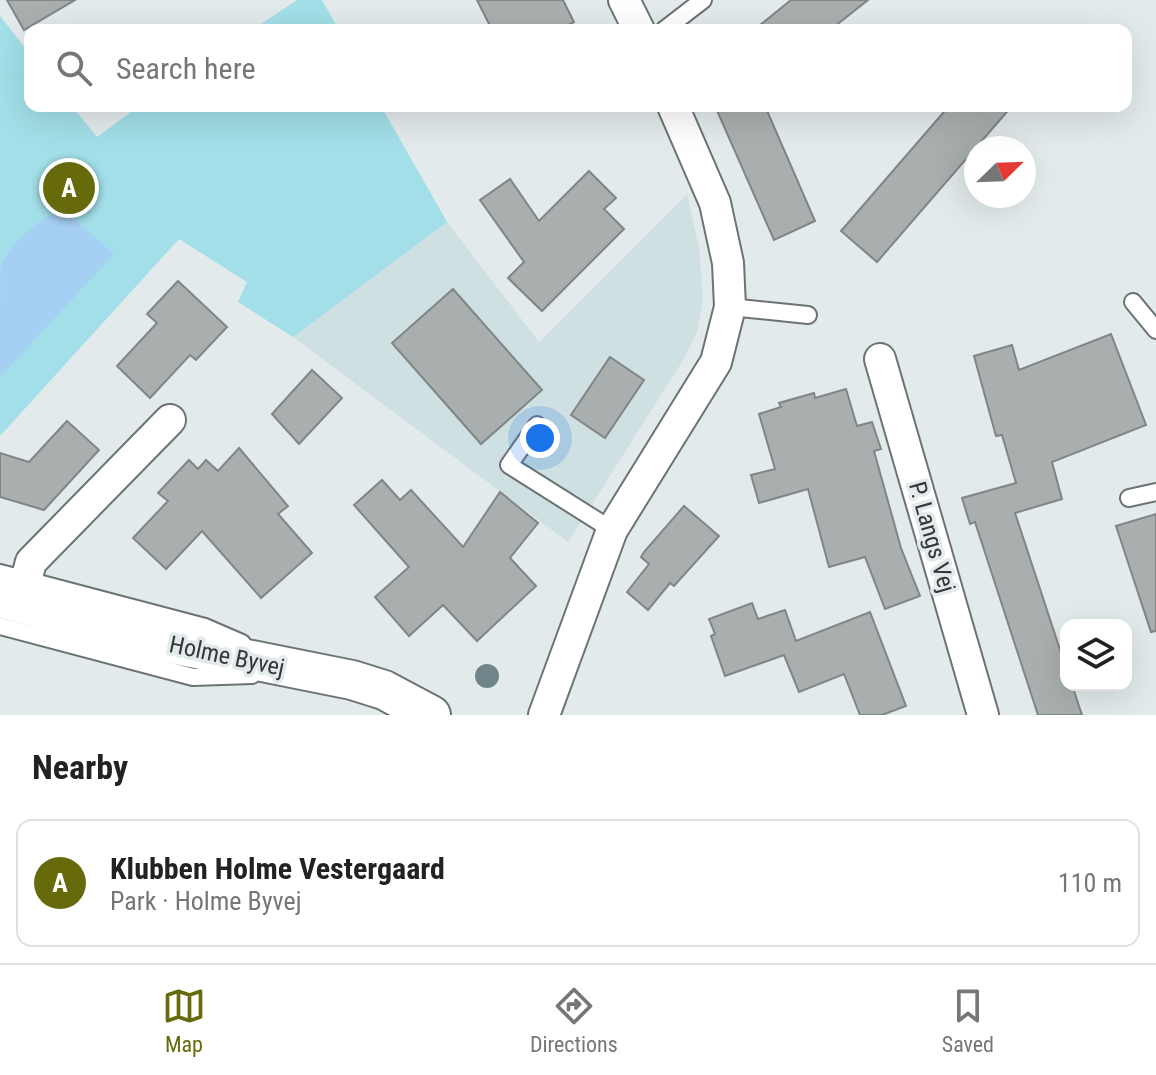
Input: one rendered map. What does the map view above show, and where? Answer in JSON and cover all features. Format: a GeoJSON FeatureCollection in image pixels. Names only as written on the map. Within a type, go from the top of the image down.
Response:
{"type":"FeatureCollection","features":[{"type":"Feature","properties":{"kind":"street"},"geometry":{"type":"LineString","coordinates":[[624,0],[636,24]]}},
{"type":"Feature","properties":{"kind":"street"},"geometry":{"type":"LineString","coordinates":[[544,715],[612,530],[716,362],[730,307],[728,263],[715,203],[676,112]]}},
{"type":"Feature","properties":{"kind":"street","name":"P. Langs Vej"},"geometry":{"type":"LineString","coordinates":[[880,359],[983,715]]}},
{"type":"Feature","properties":{"kind":"street","name":"Holme Byvej"},"geometry":{"type":"LineString","coordinates":[[170,420],[31,562],[9,596],[152,640],[352,680],[384,690],[431,715]]}},
{"type":"Feature","properties":{"kind":"lane"},"geometry":{"type":"LineString","coordinates":[[672,24],[703,0]]}},
{"type":"Feature","properties":{"kind":"lane"},"geometry":{"type":"LineString","coordinates":[[1133,302],[1156,330]]}},
{"type":"Feature","properties":{"kind":"lane"},"geometry":{"type":"LineString","coordinates":[[730,307],[808,315]]}},
{"type":"Feature","properties":{"kind":"lane"},"geometry":{"type":"LineString","coordinates":[[537,425],[509,465],[612,530]]}},
{"type":"Feature","properties":{"kind":"lane"},"geometry":{"type":"LineString","coordinates":[[1129,498],[1156,492]]}},
{"type":"Feature","properties":{"kind":"shaded area"},"geometry":{"type":"Polygon","coordinates":[[[297,0],[322,0],[336,24],[261,24],[297,0]]]}},
{"type":"Feature","properties":{"kind":"shaded area"},"geometry":{"type":"Polygon","coordinates":[[[0,16],[24,46],[24,112],[77,112],[97,137],[131,112],[384,112],[447,222],[293,337],[238,302],[247,282],[179,239],[0,436],[0,16]]]}},
{"type":"Feature","properties":{"kind":"shaded area"},"geometry":{"type":"Polygon","coordinates":[[[687,194],[699,247],[703,300],[697,332],[682,362],[568,542],[293,337],[447,222],[539,342],[687,194]]]}},
{"type":"Feature","properties":{"kind":"shaded area"},"geometry":{"type":"Polygon","coordinates":[[[60,211],[66,212],[114,254],[0,377],[1,265],[26,233],[43,219],[60,211]]]}},
{"type":"Feature","properties":{"kind":"building"},"geometry":{"type":"Polygon","coordinates":[[[7,0],[75,0],[34,24],[24,24],[24,30],[7,0]]]}},
{"type":"Feature","properties":{"kind":"building"},"geometry":{"type":"Polygon","coordinates":[[[477,0],[563,0],[574,22],[570,24],[489,24],[477,0]]]}},
{"type":"Feature","properties":{"kind":"building"},"geometry":{"type":"Polygon","coordinates":[[[791,0],[868,0],[838,24],[761,24],[791,0]]]}},
{"type":"Feature","properties":{"kind":"building"},"geometry":{"type":"Polygon","coordinates":[[[718,112],[768,112],[815,221],[774,240],[718,112]]]}},
{"type":"Feature","properties":{"kind":"building"},"geometry":{"type":"Polygon","coordinates":[[[944,112],[1007,112],[986,136],[964,136],[964,161],[877,262],[841,231],[944,112]]]}},
{"type":"Feature","properties":{"kind":"building"},"geometry":{"type":"Polygon","coordinates":[[[589,171],[616,198],[604,209],[624,229],[542,311],[508,278],[524,262],[480,200],[510,179],[539,221],[589,171]]]}},
{"type":"Feature","properties":{"kind":"building"},"geometry":{"type":"Polygon","coordinates":[[[178,281],[227,327],[196,360],[190,355],[150,398],[117,366],[157,323],[147,314],[178,281]]]}},
{"type":"Feature","properties":{"kind":"building"},"geometry":{"type":"Polygon","coordinates":[[[453,289],[542,390],[481,444],[392,343],[453,289]]]}},
{"type":"Feature","properties":{"kind":"building"},"geometry":{"type":"Polygon","coordinates":[[[1111,334],[1146,425],[1052,462],[1062,499],[1015,513],[1060,650],[1060,691],[1074,691],[1082,715],[1038,715],[975,522],[970,524],[962,498],[1016,483],[1002,435],[996,436],[974,356],[1012,345],[1019,370],[1111,334]]]}},
{"type":"Feature","properties":{"kind":"building"},"geometry":{"type":"Polygon","coordinates":[[[610,357],[644,380],[605,438],[571,415],[610,357]]]}},
{"type":"Feature","properties":{"kind":"building"},"geometry":{"type":"Polygon","coordinates":[[[312,370],[342,398],[299,444],[272,414],[312,370]]]}},
{"type":"Feature","properties":{"kind":"building"},"geometry":{"type":"Polygon","coordinates":[[[846,389],[857,426],[872,422],[881,449],[874,451],[901,548],[920,596],[885,609],[865,557],[829,567],[808,489],[759,503],[751,475],[775,469],[759,414],[781,407],[779,403],[814,393],[815,398],[846,389]]]}},
{"type":"Feature","properties":{"kind":"building"},"geometry":{"type":"Polygon","coordinates":[[[67,421],[99,450],[44,510],[0,497],[0,453],[29,462],[67,421]]]}},
{"type":"Feature","properties":{"kind":"building"},"geometry":{"type":"Polygon","coordinates":[[[239,448],[288,506],[278,514],[312,553],[261,598],[202,531],[166,569],[133,538],[168,501],[158,493],[189,460],[198,469],[206,460],[218,471],[239,448]]]}},
{"type":"Feature","properties":{"kind":"building"},"geometry":{"type":"Polygon","coordinates":[[[382,480],[400,500],[411,490],[463,547],[500,492],[538,523],[510,558],[536,586],[477,641],[443,605],[409,636],[375,597],[409,567],[354,505],[382,480]]]}},
{"type":"Feature","properties":{"kind":"building"},"geometry":{"type":"Polygon","coordinates":[[[684,506],[719,536],[674,586],[670,583],[648,610],[627,592],[649,564],[641,557],[644,552],[684,506]]]}},
{"type":"Feature","properties":{"kind":"building"},"geometry":{"type":"Polygon","coordinates":[[[1156,514],[1156,631],[1151,632],[1116,526],[1156,514]]]}},
{"type":"Feature","properties":{"kind":"building"},"geometry":{"type":"Polygon","coordinates":[[[752,603],[758,619],[785,610],[796,641],[870,612],[906,706],[882,715],[860,715],[844,674],[799,692],[784,655],[725,676],[711,636],[715,634],[709,619],[752,603]]]}},
{"type":"Feature","properties":{"kind":"place","name":"Klubben Holme Vestergaard"},"geometry":{"type":"Point","coordinates":[69,188]}}]}
